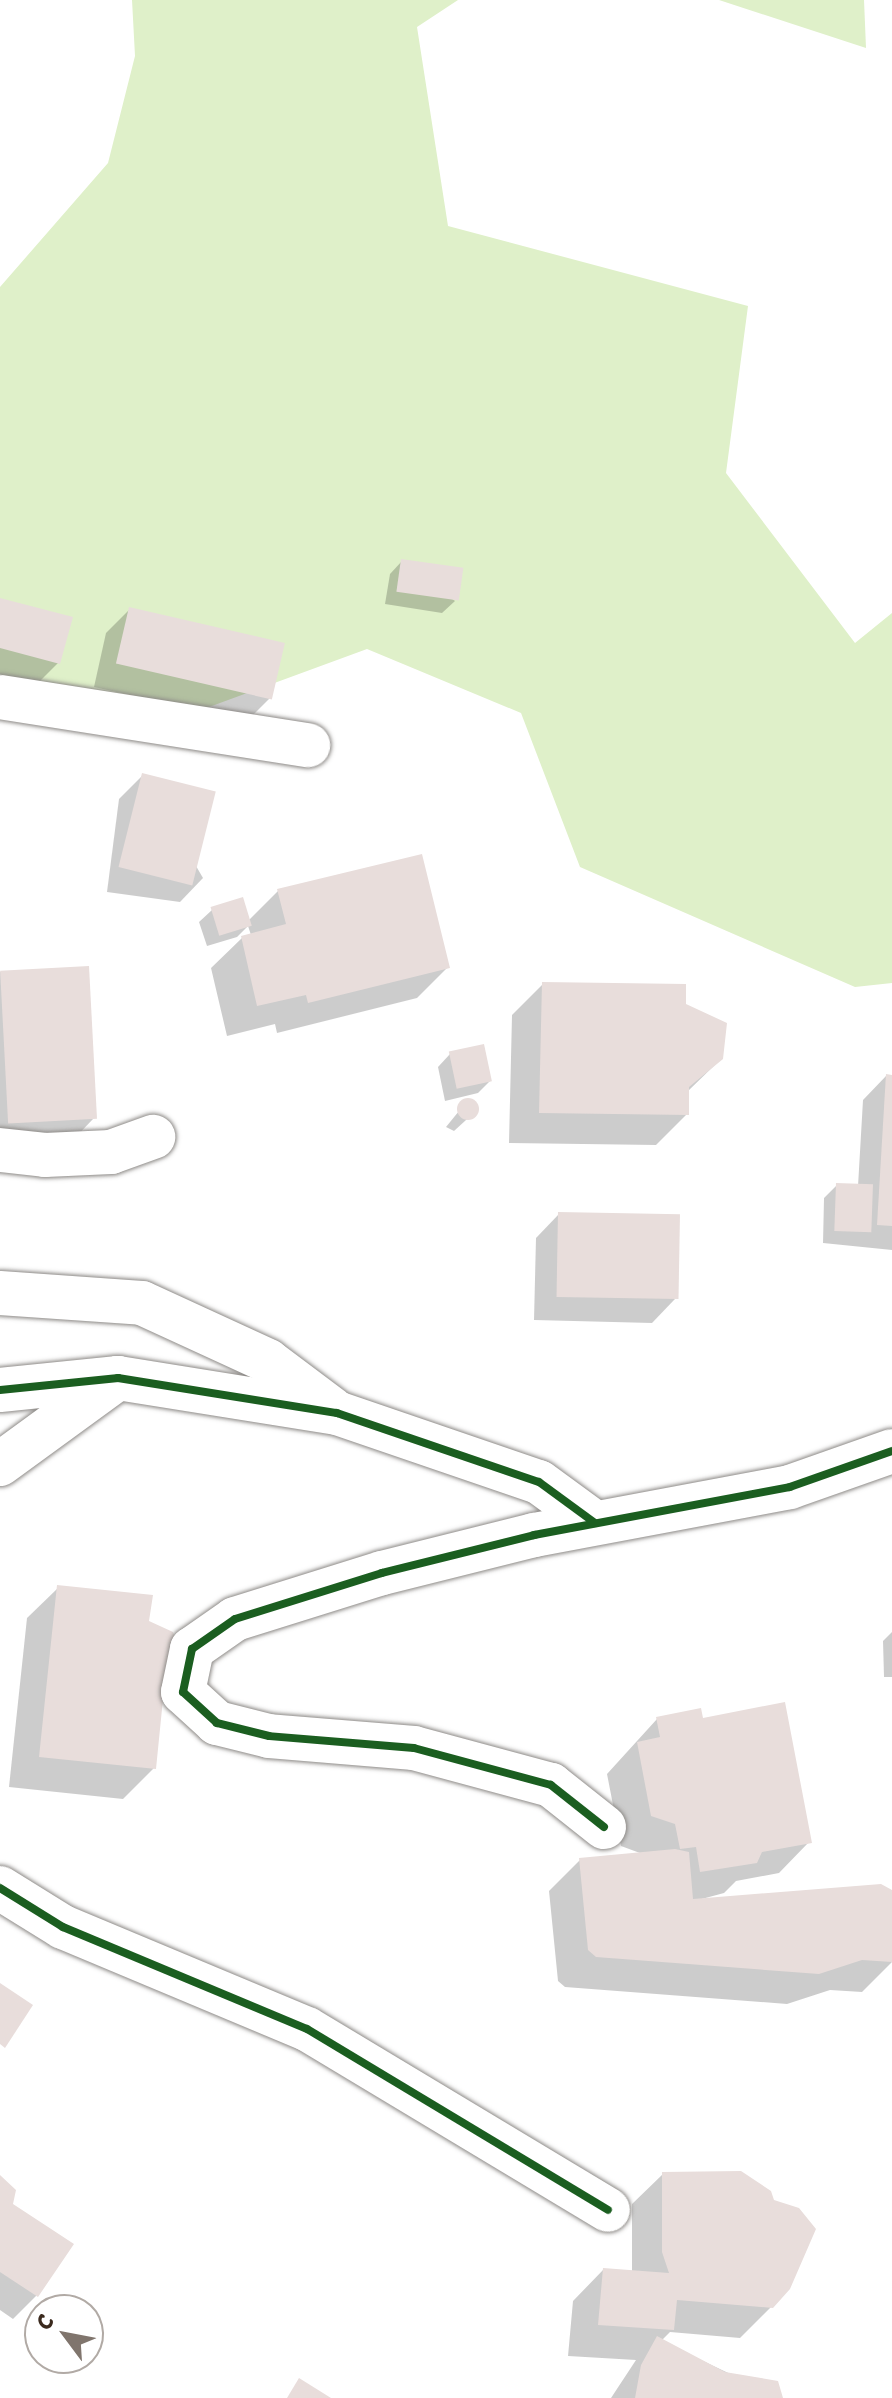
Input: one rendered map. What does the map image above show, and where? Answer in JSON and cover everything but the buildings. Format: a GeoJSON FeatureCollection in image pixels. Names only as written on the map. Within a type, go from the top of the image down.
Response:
{"type":"FeatureCollection","features":[{"type":"Feature","properties":{"kind":"street"},"geometry":{"type":"LineString","coordinates":[[0,697],[308,745]]}},
{"type":"Feature","properties":{"kind":"street"},"geometry":{"type":"LineString","coordinates":[[0,1150],[45,1155],[111,1152],[153,1137]]}},
{"type":"Feature","properties":{"kind":"street"},"geometry":{"type":"LineString","coordinates":[[0,1293],[142,1303],[268,1361],[337,1413]]}},
{"type":"Feature","properties":{"kind":"street"},"geometry":{"type":"LineString","coordinates":[[0,1464],[118,1378]]}},
{"type":"Feature","properties":{"kind":"street"},"geometry":{"type":"LineString","coordinates":[[0,1390],[118,1378],[337,1413],[539,1482],[595,1523]]}},
{"type":"Feature","properties":{"kind":"street"},"geometry":{"type":"LineString","coordinates":[[604,1827],[551,1785],[414,1748],[269,1736],[217,1723],[183,1692],[192,1649],[235,1619],[382,1573],[595,1523],[790,1487],[892,1451]]}},
{"type":"Feature","properties":{"kind":"street"},"geometry":{"type":"LineString","coordinates":[[0,1888],[63,1927],[307,2029],[608,2210]]}},
{"type":"Feature","properties":{"kind":"green space"},"geometry":{"type":"Polygon","coordinates":[[[132,0],[458,0],[417,27],[448,226],[748,306],[726,473],[855,643],[892,613],[892,983],[855,987],[580,867],[521,713],[367,649],[160,725],[0,684],[0,287],[108,163],[135,56],[132,0]]]}},
{"type":"Feature","properties":{"kind":"green space"},"geometry":{"type":"Polygon","coordinates":[[[719,0],[864,0],[866,48],[719,0]]]}},
{"type":"Feature","properties":{"kind":"cycle path"},"geometry":{"type":"LineString","coordinates":[[0,1390],[118,1378],[337,1413],[539,1482],[595,1523]]}},
{"type":"Feature","properties":{"kind":"cycle path"},"geometry":{"type":"LineString","coordinates":[[604,1827],[551,1785],[414,1748],[269,1736],[217,1723],[183,1692],[192,1649],[235,1619],[382,1573],[534,1535],[790,1487],[892,1451]]}},
{"type":"Feature","properties":{"kind":"cycle path"},"geometry":{"type":"LineString","coordinates":[[0,1888],[63,1927],[307,2029],[608,2210]]}}]}
